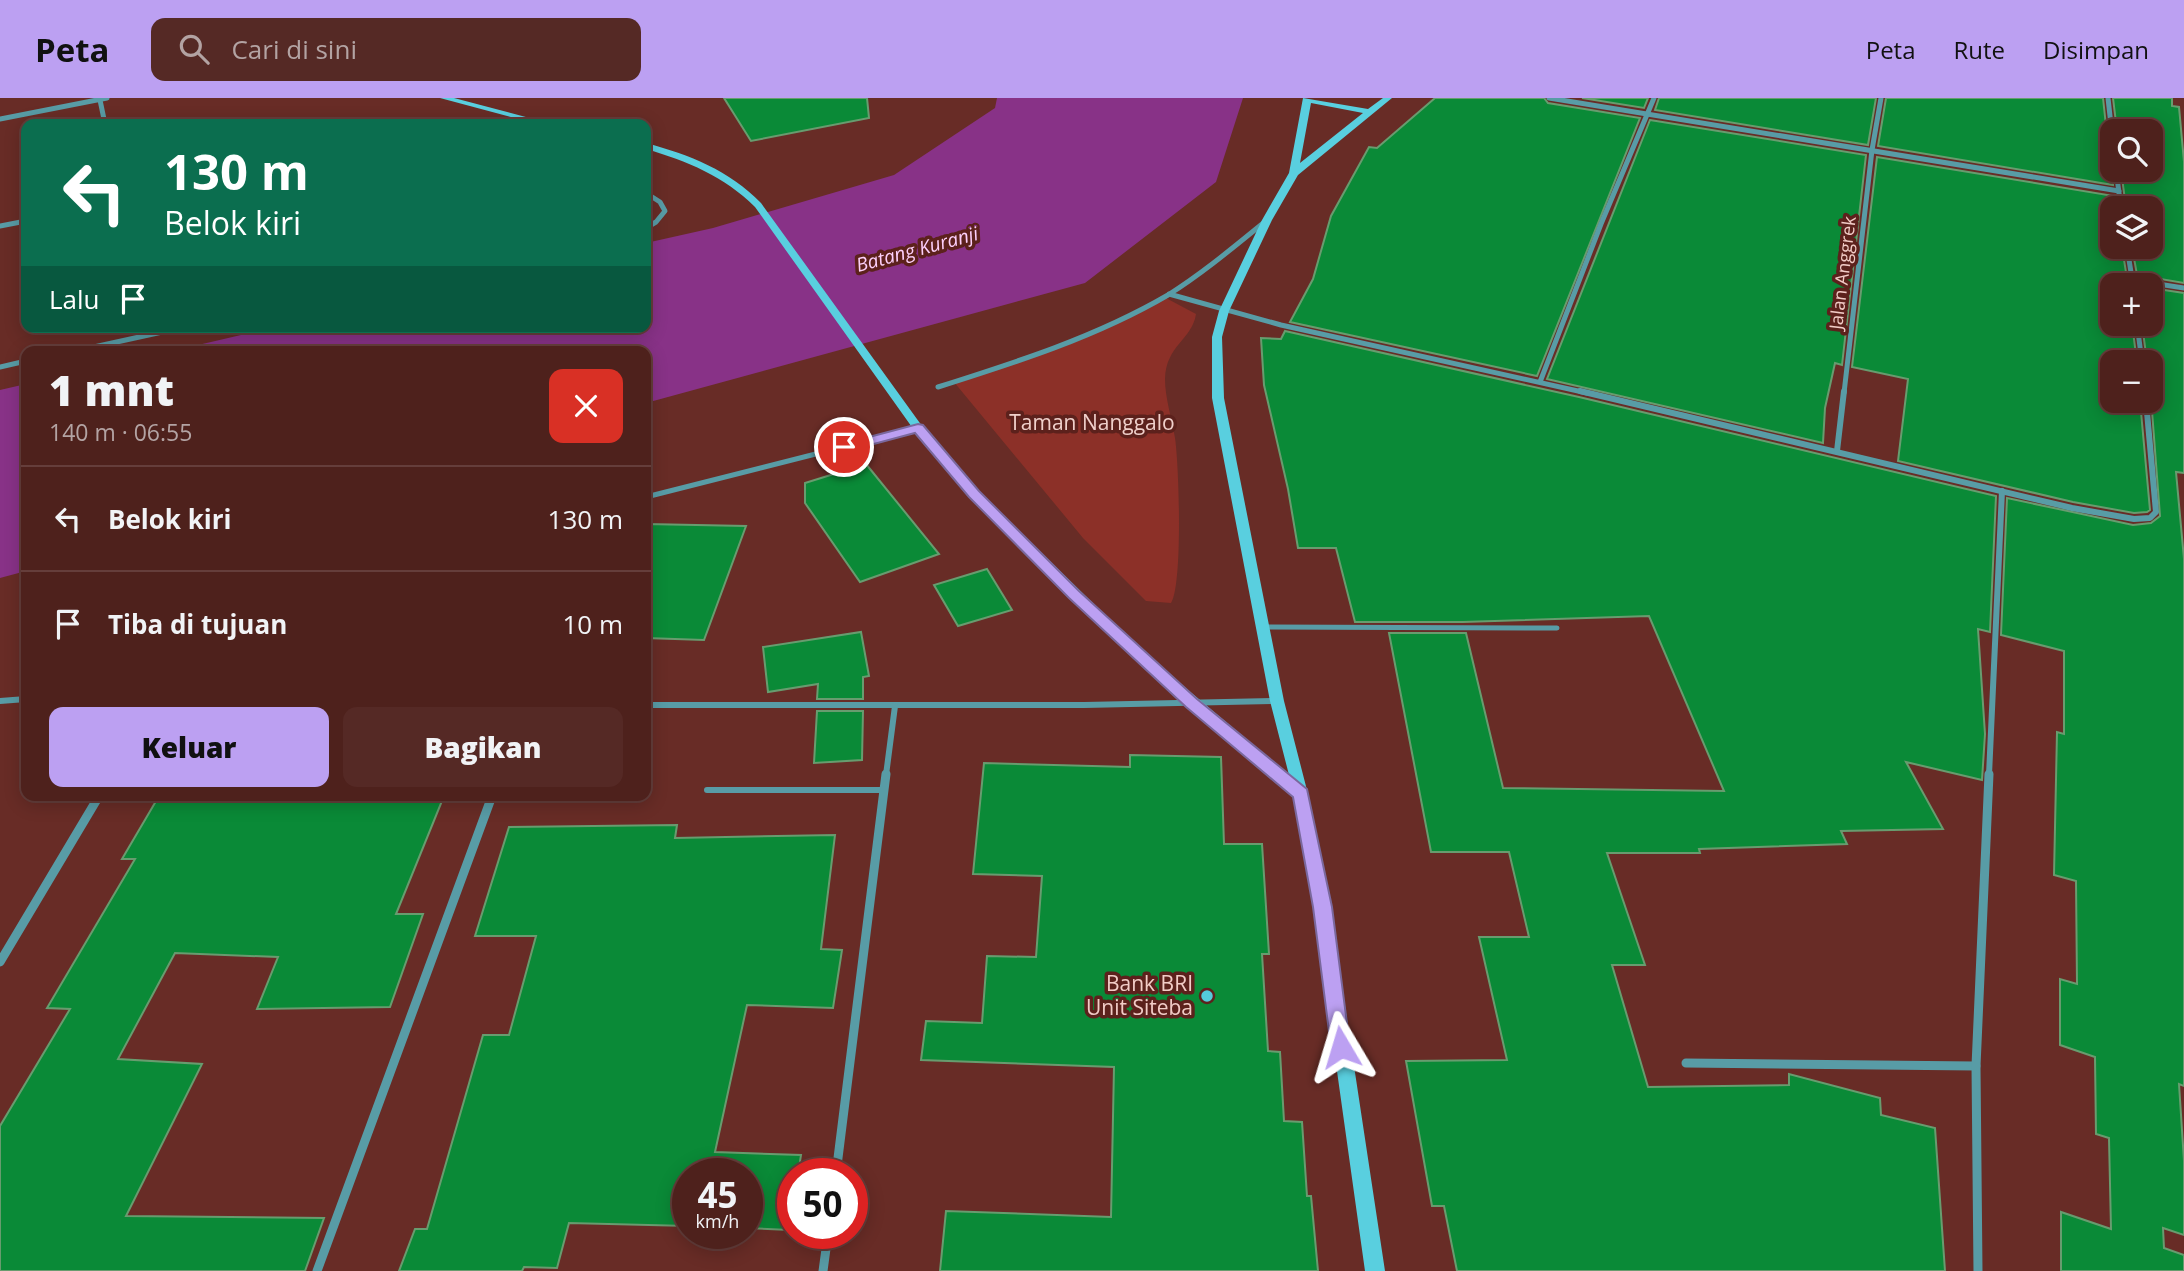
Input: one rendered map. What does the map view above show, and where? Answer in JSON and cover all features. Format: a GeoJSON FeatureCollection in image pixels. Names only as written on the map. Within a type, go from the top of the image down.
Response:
{"type":"FeatureCollection","features":[{"type":"Feature","properties":{"kind":"main road"},"geometry":{"type":"LineString","coordinates":[[444,98],[518,119]]}},
{"type":"Feature","properties":{"kind":"main road"},"geometry":{"type":"LineString","coordinates":[[1294,173],[1388,98]]}},
{"type":"Feature","properties":{"kind":"main road"},"geometry":{"type":"LineString","coordinates":[[1369,112],[1308,99],[1294,173],[1267,220],[1224,311],[1217,337],[1218,398],[1277,701],[1301,794],[1322,907],[1375,1271]]}},
{"type":"Feature","properties":{"kind":"main road"},"geometry":{"type":"LineString","coordinates":[[651,147],[688,158],[723,174],[743,188],[758,205],[918,428],[992,512],[1074,594],[1192,703],[1301,794]]}},
{"type":"Feature","properties":{"kind":"street"},"geometry":{"type":"LineString","coordinates":[[0,119],[107,98]]}},
{"type":"Feature","properties":{"kind":"street"},"geometry":{"type":"LineString","coordinates":[[1549,98],[2119,191]]}},
{"type":"Feature","properties":{"kind":"street"},"geometry":{"type":"LineString","coordinates":[[1540,382],[1601,223],[1654,98]]}},
{"type":"Feature","properties":{"kind":"street","name":"Jalan Anggrek"},"geometry":{"type":"LineString","coordinates":[[1837,451],[1872,150],[1881,98]]}},
{"type":"Feature","properties":{"kind":"street"},"geometry":{"type":"LineString","coordinates":[[2108,98],[2110,119]]}},
{"type":"Feature","properties":{"kind":"street"},"geometry":{"type":"LineString","coordinates":[[100,100],[104,119]]}},
{"type":"Feature","properties":{"kind":"street"},"geometry":{"type":"LineString","coordinates":[[2118,182],[2120,196]]}},
{"type":"Feature","properties":{"kind":"street"},"geometry":{"type":"LineString","coordinates":[[651,196],[664,206],[663,216],[651,224]]}},
{"type":"Feature","properties":{"kind":"street"},"geometry":{"type":"LineString","coordinates":[[938,387],[1066,346],[1115,324],[1170,294],[1267,220]]}},
{"type":"Feature","properties":{"kind":"street"},"geometry":{"type":"LineString","coordinates":[[0,226],[21,221]]}},
{"type":"Feature","properties":{"kind":"street"},"geometry":{"type":"LineString","coordinates":[[2163,286],[2184,288]]}},
{"type":"Feature","properties":{"kind":"street"},"geometry":{"type":"LineString","coordinates":[[1170,294],[1224,311],[2002,491],[2134,519],[2152,517],[2156,512],[2147,413]]}},
{"type":"Feature","properties":{"kind":"street"},"geometry":{"type":"LineString","coordinates":[[98,346],[158,333]]}},
{"type":"Feature","properties":{"kind":"street"},"geometry":{"type":"LineString","coordinates":[[0,367],[21,362]]}},
{"type":"Feature","properties":{"kind":"street"},"geometry":{"type":"LineString","coordinates":[[1978,1271],[1976,1066],[2002,491]]}},
{"type":"Feature","properties":{"kind":"street"},"geometry":{"type":"LineString","coordinates":[[0,701],[21,699]]}},
{"type":"Feature","properties":{"kind":"street"},"geometry":{"type":"LineString","coordinates":[[651,705],[895,706],[1277,701]]}},
{"type":"Feature","properties":{"kind":"street"},"geometry":{"type":"LineString","coordinates":[[838,1158],[895,706]]}},
{"type":"Feature","properties":{"kind":"street"},"geometry":{"type":"LineString","coordinates":[[0,962],[96,801]]}},
{"type":"Feature","properties":{"kind":"street"},"geometry":{"type":"LineString","coordinates":[[317,1271],[490,801]]}},
{"type":"Feature","properties":{"kind":"street"},"geometry":{"type":"LineString","coordinates":[[1686,1063],[1976,1066]]}},
{"type":"Feature","properties":{"kind":"street"},"geometry":{"type":"LineString","coordinates":[[823,1271],[826,1249]]}},
{"type":"Feature","properties":{"kind":"lane"},"geometry":{"type":"LineString","coordinates":[[651,495],[918,428]]}},
{"type":"Feature","properties":{"kind":"lane"},"geometry":{"type":"LineString","coordinates":[[1264,627],[1557,628]]}},
{"type":"Feature","properties":{"kind":"lane"},"geometry":{"type":"LineString","coordinates":[[707,790],[884,790]]}},
{"type":"Feature","properties":{"kind":"green space","name":"Taman Nanggalo"},"geometry":{"type":"Polygon","coordinates":[[[1164,297],[1196,314],[1190,330],[1170,358],[1165,379],[1175,438],[1179,497],[1179,549],[1175,592],[1171,603],[1146,601],[1083,538],[954,382],[1066,346],[1164,297]]]}},
{"type":"Feature","properties":{"kind":"water","name":"Batang Kuranji"},"geometry":{"type":"Polygon","coordinates":[[[997,98],[1243,98],[1216,182],[1085,283],[651,402],[651,346],[194,346],[249,333],[651,333],[651,242],[713,228],[894,175],[995,108],[997,98]]]}},
{"type":"Feature","properties":{"kind":"water"},"geometry":{"type":"Polygon","coordinates":[[[21,385],[21,572],[0,578],[0,390],[21,385]]]}},
{"type":"Feature","properties":{"kind":"building"},"geometry":{"type":"Polygon","coordinates":[[[724,98],[867,98],[869,118],[751,141],[724,98]]]}},
{"type":"Feature","properties":{"kind":"building"},"geometry":{"type":"Polygon","coordinates":[[[1435,98],[1544,98],[1548,103],[1640,118],[1537,376],[1290,322],[1313,279],[1331,216],[1369,147],[1377,148],[1435,98]]]}},
{"type":"Feature","properties":{"kind":"building"},"geometry":{"type":"Polygon","coordinates":[[[1582,98],[1648,98],[1644,108],[1582,98]]]}},
{"type":"Feature","properties":{"kind":"building"},"geometry":{"type":"Polygon","coordinates":[[[1659,98],[1876,98],[1868,145],[1655,110],[1659,98]]]}},
{"type":"Feature","properties":{"kind":"building"},"geometry":{"type":"Polygon","coordinates":[[[1886,98],[2103,98],[2105,119],[2100,119],[2100,182],[2113,182],[2113,185],[1878,146],[1886,98]]]}},
{"type":"Feature","properties":{"kind":"building"},"geometry":{"type":"Polygon","coordinates":[[[2113,98],[2172,98],[2172,106],[2179,107],[2184,162],[2184,283],[2163,279],[2163,273],[2137,273],[2134,259],[2163,259],[2163,196],[2124,196],[2123,182],[2163,182],[2163,119],[2116,119],[2113,98]]]}},
{"type":"Feature","properties":{"kind":"building"},"geometry":{"type":"Polygon","coordinates":[[[1650,120],[1866,155],[1842,365],[1835,363],[1825,408],[1823,443],[1547,379],[1650,120]]]}},
{"type":"Feature","properties":{"kind":"building"},"geometry":{"type":"Polygon","coordinates":[[[1877,157],[2114,196],[2100,196],[2100,259],[2124,259],[2126,273],[2100,273],[2100,336],[2134,336],[2135,350],[2100,350],[2100,413],[2141,413],[2150,510],[2134,513],[2073,502],[1898,461],[1908,379],[1852,367],[1877,157]]]}},
{"type":"Feature","properties":{"kind":"building"},"geometry":{"type":"Polygon","coordinates":[[[2163,290],[2184,293],[2184,473],[2176,472],[2184,559],[2184,1086],[2179,1084],[2184,1161],[2184,1235],[2163,1228],[2164,1248],[2184,1255],[2184,1271],[2061,1271],[2061,1212],[2111,1229],[2109,1138],[2096,1134],[2095,1057],[2060,1045],[2060,979],[2077,984],[2076,881],[2054,875],[2057,732],[2064,734],[2064,651],[2001,635],[2007,498],[2133,525],[2151,523],[2160,516],[2152,413],[2163,413],[2163,350],[2145,350],[2144,336],[2163,336],[2163,290]]]}},
{"type":"Feature","properties":{"kind":"building"},"geometry":{"type":"Polygon","coordinates":[[[1285,331],[1579,397],[1996,496],[1990,632],[1978,629],[1985,734],[1982,780],[1906,762],[1943,829],[1841,831],[1847,844],[1699,849],[1700,853],[1607,853],[1645,965],[1612,965],[1648,1087],[1789,1085],[1789,1074],[1880,1098],[1881,1115],[1935,1128],[1945,1271],[1457,1271],[1444,1206],[1432,1206],[1406,1061],[1507,1060],[1479,937],[1529,937],[1509,852],[1431,852],[1389,633],[1466,633],[1503,788],[1724,791],[1649,616],[1463,622],[1355,622],[1336,548],[1298,548],[1288,489],[1264,385],[1261,338],[1281,339],[1285,331]]]}},
{"type":"Feature","properties":{"kind":"building"},"geometry":{"type":"Polygon","coordinates":[[[866,464],[939,554],[860,582],[805,503],[805,483],[866,464]]]}},
{"type":"Feature","properties":{"kind":"building"},"geometry":{"type":"Polygon","coordinates":[[[651,524],[746,526],[704,640],[651,638],[651,524]]]}},
{"type":"Feature","properties":{"kind":"building"},"geometry":{"type":"Polygon","coordinates":[[[987,569],[1012,610],[958,626],[934,585],[987,569]]]}},
{"type":"Feature","properties":{"kind":"building"},"geometry":{"type":"Polygon","coordinates":[[[861,632],[869,676],[863,677],[863,699],[817,699],[818,684],[768,692],[763,647],[861,632]]]}},
{"type":"Feature","properties":{"kind":"building"},"geometry":{"type":"Polygon","coordinates":[[[817,711],[863,711],[862,760],[814,763],[817,711]]]}},
{"type":"Feature","properties":{"kind":"building"},"geometry":{"type":"Polygon","coordinates":[[[1130,755],[1221,757],[1224,844],[1262,844],[1269,954],[1262,954],[1268,1051],[1280,1052],[1284,1121],[1302,1122],[1307,1196],[1311,1196],[1318,1271],[940,1271],[946,1211],[1111,1217],[1114,1067],[921,1060],[926,1021],[982,1023],[987,956],[1036,957],[1042,876],[973,874],[984,763],[1130,767],[1130,755]]]}},
{"type":"Feature","properties":{"kind":"building"},"geometry":{"type":"Polygon","coordinates":[[[156,801],[442,801],[396,914],[423,914],[390,1007],[257,1009],[278,957],[175,953],[118,1059],[202,1064],[126,1216],[324,1218],[305,1271],[0,1271],[0,1126],[70,1009],[47,1008],[135,859],[122,859],[156,801]]]}},
{"type":"Feature","properties":{"kind":"building"},"geometry":{"type":"Polygon","coordinates":[[[677,825],[675,838],[835,835],[821,949],[842,950],[833,1008],[747,1005],[715,1152],[801,1155],[801,1158],[777,1158],[777,1229],[763,1229],[763,1158],[672,1158],[672,1226],[569,1223],[557,1268],[524,1267],[522,1271],[399,1271],[415,1229],[427,1229],[483,1035],[509,1035],[536,936],[475,936],[509,827],[677,825]]]}},
{"type":"Feature","properties":{"kind":"place","name":"Bank BRI Unit Siteba"},"geometry":{"type":"Point","coordinates":[1207,996]}},
{"type":"Feature","properties":{"kind":"route"},"geometry":{"type":"LineString","coordinates":[[844,447],[918,428],[974,494],[1074,594],[1192,703],[1301,794],[1322,907],[1341,1047]]}}]}
